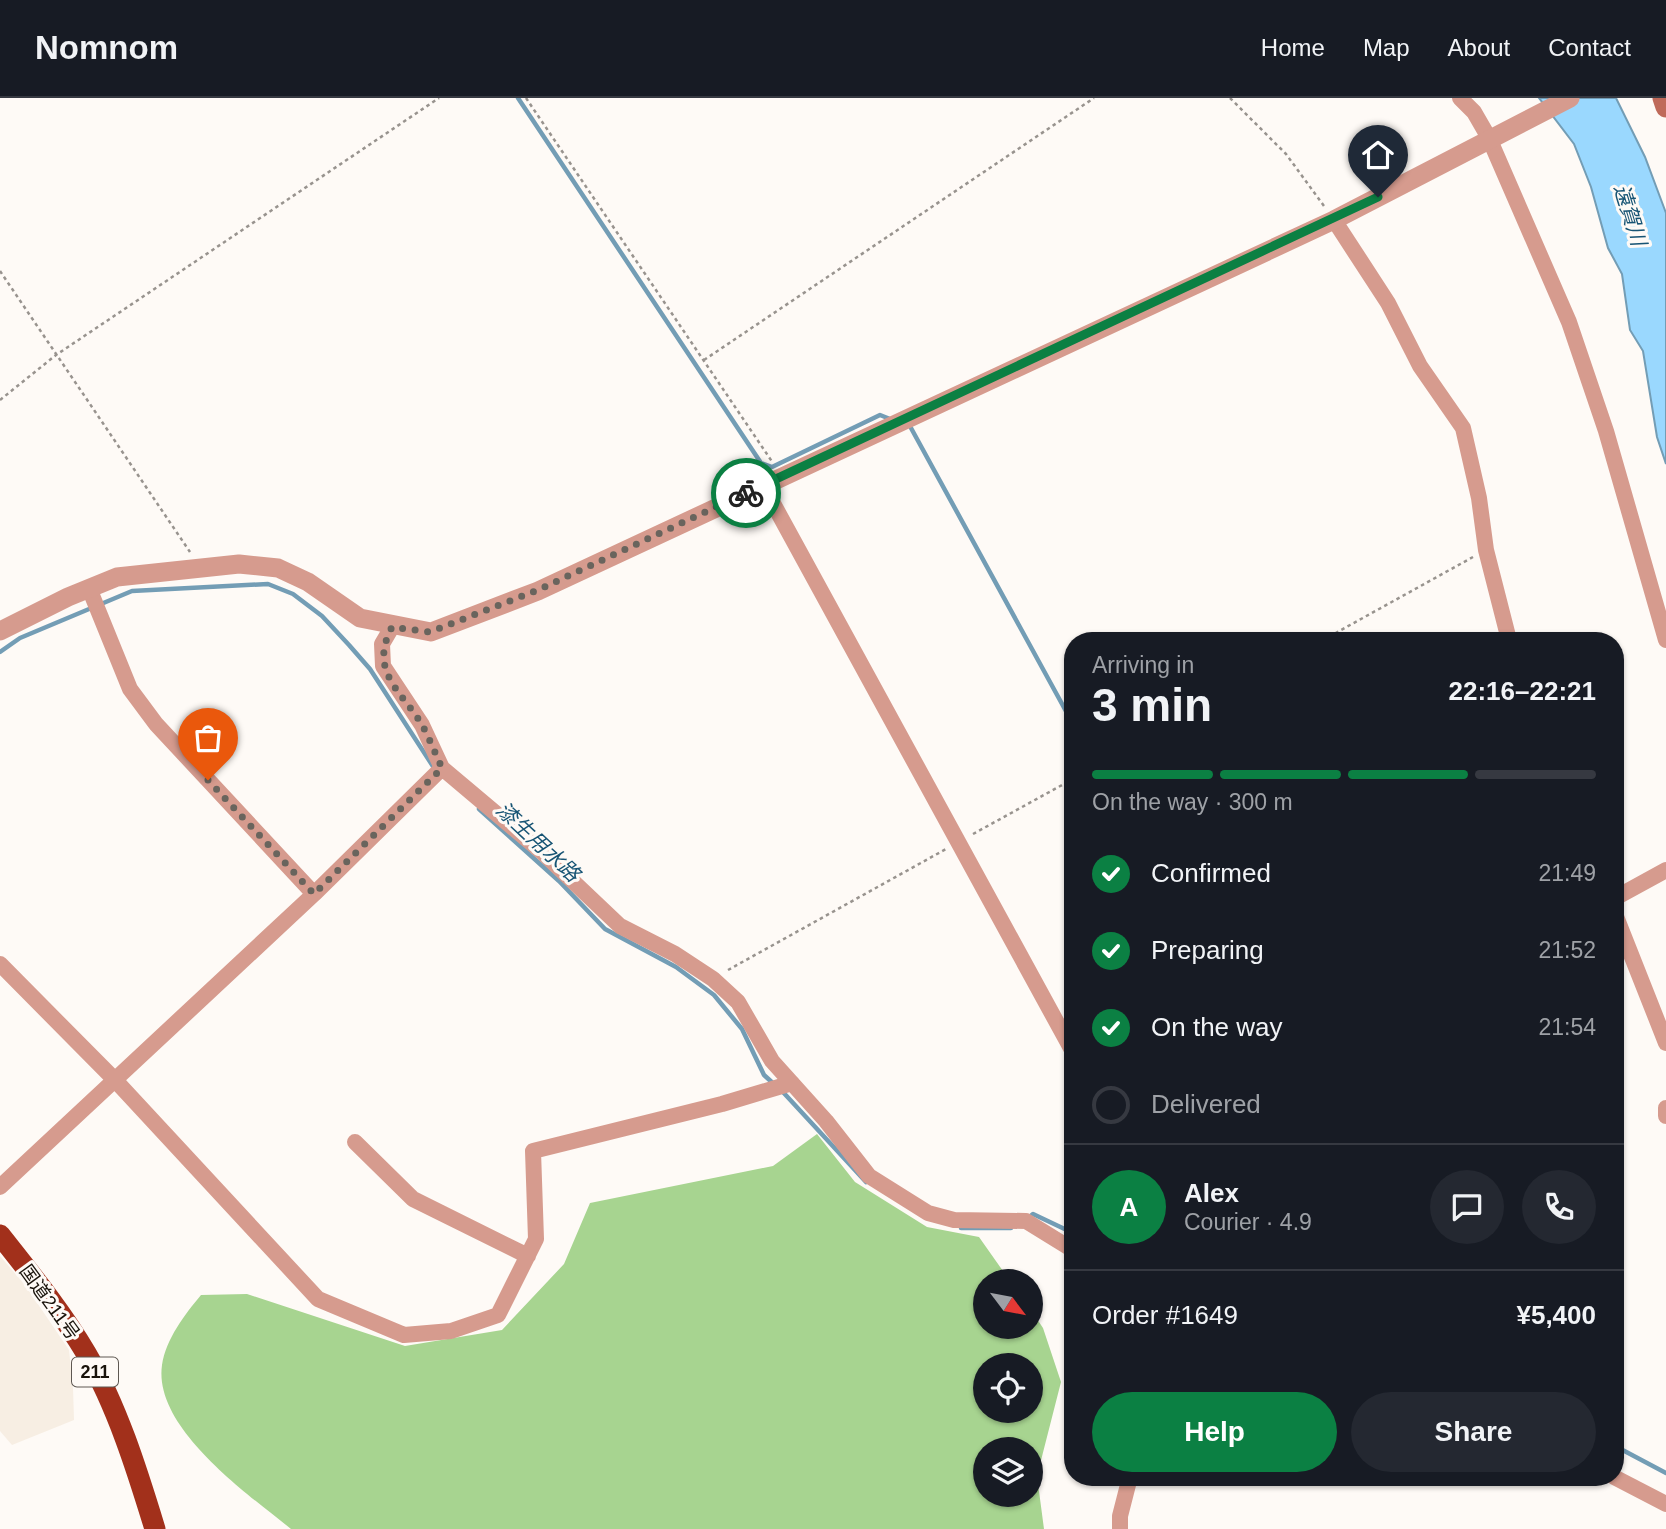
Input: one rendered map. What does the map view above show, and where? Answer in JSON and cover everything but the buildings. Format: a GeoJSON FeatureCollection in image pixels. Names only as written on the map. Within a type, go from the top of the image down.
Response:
{"type":"FeatureCollection","features":[{"type":"Feature","properties":{"kind":"highway","name":"国道211号"},"geometry":{"type":"LineString","coordinates":[[0,1235],[57,1307],[88,1356],[117,1420],[155,1529]]}},
{"type":"Feature","properties":{"kind":"main road"},"geometry":{"type":"LineString","coordinates":[[1663,98],[1666,107]]}},
{"type":"Feature","properties":{"kind":"street"},"geometry":{"type":"LineString","coordinates":[[1460,98],[1474,112],[1489,138],[1569,322],[1606,431],[1666,640]]}},
{"type":"Feature","properties":{"kind":"street"},"geometry":{"type":"LineString","coordinates":[[0,631],[117,577],[239,564],[278,568],[308,582],[360,618],[392,627],[430,632],[538,590],[1334,220],[1570,98]]}},
{"type":"Feature","properties":{"kind":"street"},"geometry":{"type":"LineString","coordinates":[[1334,220],[1388,303],[1420,366],[1463,428],[1479,498],[1486,550],[1507,632]]}},
{"type":"Feature","properties":{"kind":"street"},"geometry":{"type":"LineString","coordinates":[[763,485],[1064,1035]]}},
{"type":"Feature","properties":{"kind":"street"},"geometry":{"type":"LineString","coordinates":[[89,588],[130,689],[156,724],[314,894]]}},
{"type":"Feature","properties":{"kind":"street"},"geometry":{"type":"LineString","coordinates":[[392,627],[383,644],[383,666],[422,725],[442,768],[543,853],[620,926],[675,954],[713,979],[738,1002],[772,1061],[869,1176],[928,1213],[954,1220],[1026,1221],[1064,1244]]}},
{"type":"Feature","properties":{"kind":"street"},"geometry":{"type":"LineString","coordinates":[[0,1187],[314,894],[442,768]]}},
{"type":"Feature","properties":{"kind":"street"},"geometry":{"type":"LineString","coordinates":[[1624,893],[1666,870]]}},
{"type":"Feature","properties":{"kind":"street"},"geometry":{"type":"LineString","coordinates":[[1624,937],[1666,1043]]}},
{"type":"Feature","properties":{"kind":"street"},"geometry":{"type":"LineString","coordinates":[[0,964],[115,1080],[318,1299],[404,1335],[451,1331],[498,1315],[536,1240],[533,1151],[722,1104],[792,1083]]}},
{"type":"Feature","properties":{"kind":"street"},"geometry":{"type":"LineString","coordinates":[[1666,1108],[1666,1116]]}},
{"type":"Feature","properties":{"kind":"street"},"geometry":{"type":"LineString","coordinates":[[355,1142],[413,1199],[528,1256]]}},
{"type":"Feature","properties":{"kind":"street"},"geometry":{"type":"LineString","coordinates":[[1624,1482],[1666,1504]]}},
{"type":"Feature","properties":{"kind":"street"},"geometry":{"type":"LineString","coordinates":[[1120,1529],[1120,1516],[1128,1486]]}},
{"type":"Feature","properties":{"kind":"path"},"geometry":{"type":"LineString","coordinates":[[0,400],[56,355],[439,98]]}},
{"type":"Feature","properties":{"kind":"path"},"geometry":{"type":"LineString","coordinates":[[526,98],[772,461]]}},
{"type":"Feature","properties":{"kind":"path"},"geometry":{"type":"LineString","coordinates":[[704,360],[1094,98]]}},
{"type":"Feature","properties":{"kind":"path"},"geometry":{"type":"LineString","coordinates":[[1230,98],[1286,154],[1334,220]]}},
{"type":"Feature","properties":{"kind":"path"},"geometry":{"type":"LineString","coordinates":[[0,271],[201,569]]}},
{"type":"Feature","properties":{"kind":"path"},"geometry":{"type":"LineString","coordinates":[[1338,632],[1486,550]]}},
{"type":"Feature","properties":{"kind":"path"},"geometry":{"type":"LineString","coordinates":[[713,979],[1064,784]]}},
{"type":"Feature","properties":{"kind":"shaded area"},"geometry":{"type":"Polygon","coordinates":[[[0,1256],[25,1285],[69,1350],[73,1388],[74,1420],[12,1445],[0,1431],[0,1256]]]}},
{"type":"Feature","properties":{"kind":"green space"},"geometry":{"type":"Polygon","coordinates":[[[817,1134],[855,1182],[927,1227],[979,1237],[1002,1269],[973,1269],[973,1339],[1043,1339],[1043,1328],[1061,1382],[1043,1452],[1043,1437],[973,1437],[973,1507],[1041,1507],[1044,1529],[291,1529],[207,1458],[172,1412],[163,1389],[164,1355],[177,1327],[201,1295],[247,1294],[405,1346],[502,1330],[564,1264],[590,1203],[773,1166],[817,1134]]]}},
{"type":"Feature","properties":{"kind":"water","name":"遠賀川"},"geometry":{"type":"Polygon","coordinates":[[[1539,98],[1616,98],[1645,157],[1666,213],[1666,464],[1657,437],[1643,351],[1630,330],[1622,274],[1608,248],[1591,187],[1574,144],[1539,98]]]}},
{"type":"Feature","properties":{"kind":"waterway"},"geometry":{"type":"LineString","coordinates":[[518,98],[761,463],[772,467],[880,415],[890,419]]}},
{"type":"Feature","properties":{"kind":"waterway"},"geometry":{"type":"LineString","coordinates":[[911,428],[1064,708]]}},
{"type":"Feature","properties":{"kind":"waterway","name":"漆生用水路"},"geometry":{"type":"LineString","coordinates":[[0,652],[20,638],[132,591],[268,584],[293,594],[322,616],[349,645],[370,669],[436,771]]}},
{"type":"Feature","properties":{"kind":"waterway","name":"漆生用水路"},"geometry":{"type":"LineString","coordinates":[[479,809],[559,881],[605,929],[676,967],[714,995],[742,1029],[764,1075],[775,1085]]}},
{"type":"Feature","properties":{"kind":"waterway","name":"漆生用水路"},"geometry":{"type":"LineString","coordinates":[[782,1091],[866,1182]]}},
{"type":"Feature","properties":{"kind":"waterway"},"geometry":{"type":"LineString","coordinates":[[1027,1219],[1033,1214],[1064,1229]]}},
{"type":"Feature","properties":{"kind":"waterway","name":"漆生用水路"},"geometry":{"type":"LineString","coordinates":[[961,1228],[1011,1228]]}},
{"type":"Feature","properties":{"kind":"waterway"},"geometry":{"type":"LineString","coordinates":[[1624,1451],[1666,1473]]}},
{"type":"Feature","properties":{"kind":"way so far"},"geometry":{"type":"LineString","coordinates":[[208,780],[314,894],[442,768],[422,725],[383,666],[383,644],[392,627],[430,632],[538,590],[746,493]]}},
{"type":"Feature","properties":{"kind":"route"},"geometry":{"type":"LineString","coordinates":[[746,493],[1334,220],[1378,197]]}}]}
